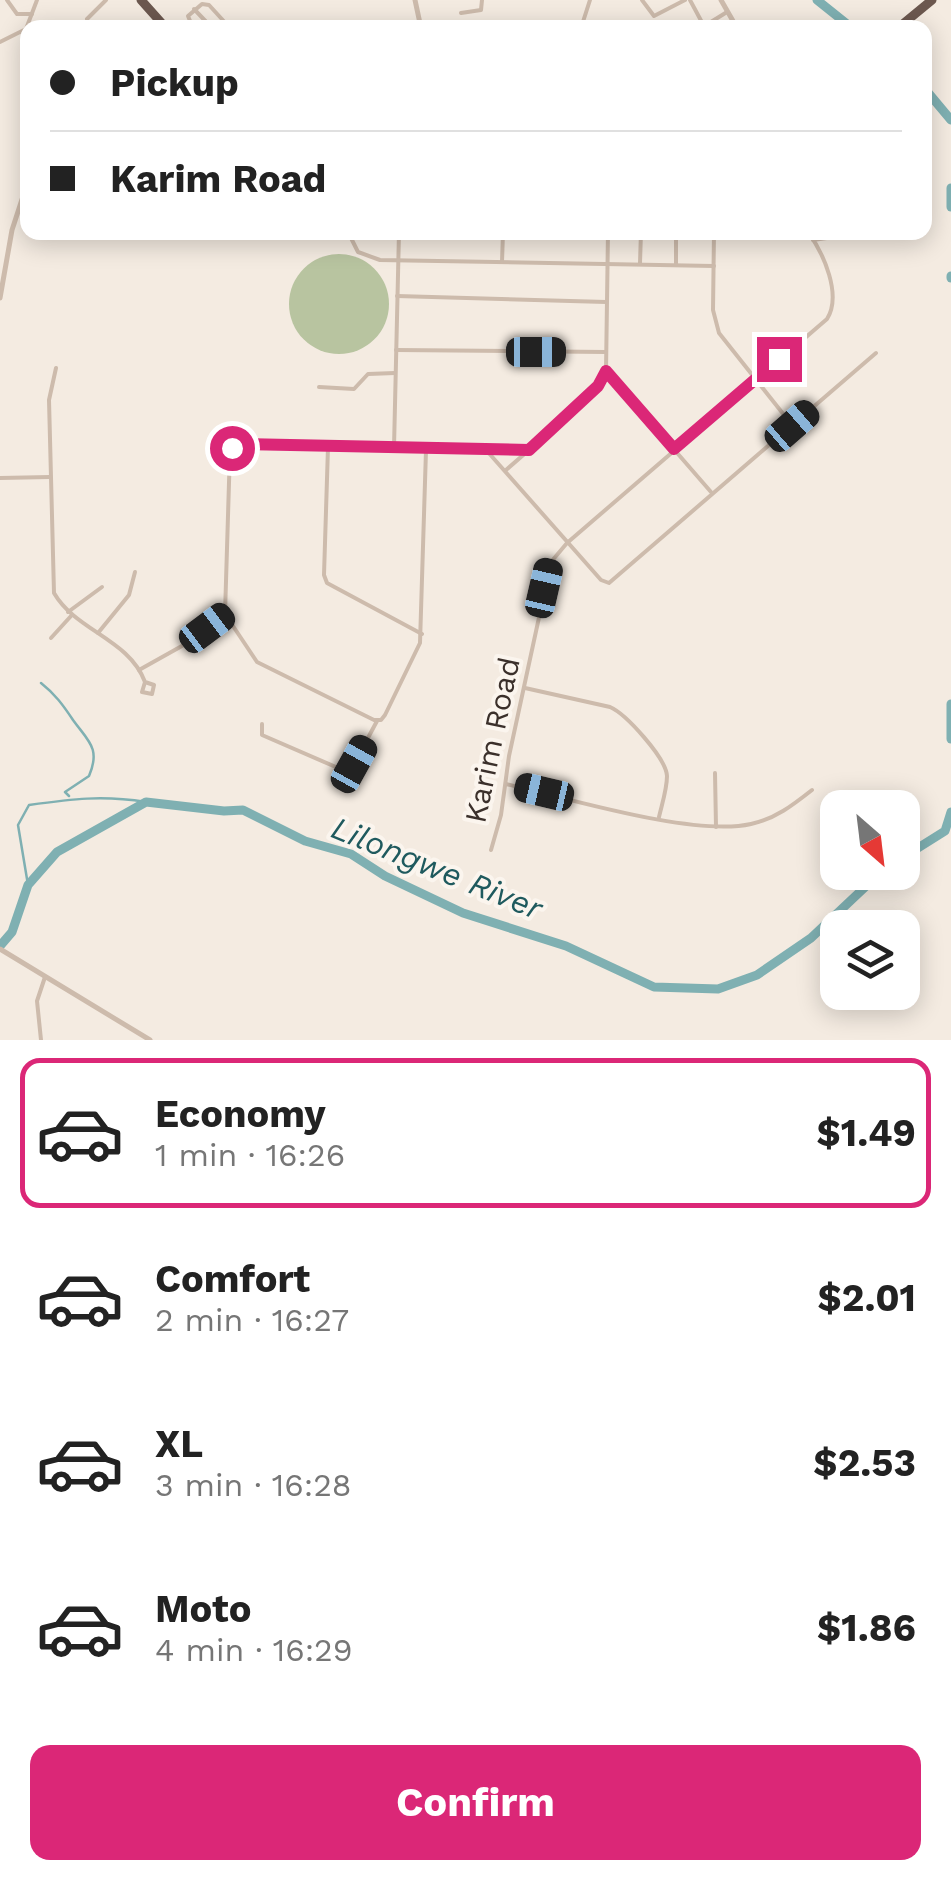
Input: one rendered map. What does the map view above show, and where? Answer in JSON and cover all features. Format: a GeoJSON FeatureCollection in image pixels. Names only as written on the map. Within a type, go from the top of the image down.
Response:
{"type":"FeatureCollection","features":[{"type":"Feature","properties":{"kind":"highway"},"geometry":{"type":"LineString","coordinates":[[140,0],[158,19]]}},
{"type":"Feature","properties":{"kind":"highway"},"geometry":{"type":"LineString","coordinates":[[908,20],[932,0]]}},
{"type":"Feature","properties":{"kind":"street"},"geometry":{"type":"LineString","coordinates":[[6,0],[17,14],[32,14]]}},
{"type":"Feature","properties":{"kind":"street"},"geometry":{"type":"LineString","coordinates":[[29,20],[37,0]]}},
{"type":"Feature","properties":{"kind":"street"},"geometry":{"type":"LineString","coordinates":[[87,18],[106,0]]}},
{"type":"Feature","properties":{"kind":"street"},"geometry":{"type":"LineString","coordinates":[[461,13],[481,10],[482,0]]}},
{"type":"Feature","properties":{"kind":"street"},"geometry":{"type":"LineString","coordinates":[[642,0],[654,16],[688,0]]}},
{"type":"Feature","properties":{"kind":"street"},"geometry":{"type":"LineString","coordinates":[[721,0],[732,20]]}},
{"type":"Feature","properties":{"kind":"street"},"geometry":{"type":"LineString","coordinates":[[189,20],[188,16],[202,4],[222,20]]}},
{"type":"Feature","properties":{"kind":"street"},"geometry":{"type":"LineString","coordinates":[[194,9],[204,20]]}},
{"type":"Feature","properties":{"kind":"street"},"geometry":{"type":"LineString","coordinates":[[715,20],[727,12]]}},
{"type":"Feature","properties":{"kind":"street"},"geometry":{"type":"LineString","coordinates":[[0,298],[2,272],[20,202]]}},
{"type":"Feature","properties":{"kind":"street"},"geometry":{"type":"LineString","coordinates":[[351,240],[364,256],[398,261],[714,266]]}},
{"type":"Feature","properties":{"kind":"street"},"geometry":{"type":"LineString","coordinates":[[394,449],[399,240]]}},
{"type":"Feature","properties":{"kind":"street"},"geometry":{"type":"LineString","coordinates":[[502,262],[503,240]]}},
{"type":"Feature","properties":{"kind":"street"},"geometry":{"type":"LineString","coordinates":[[506,471],[598,386],[606,371],[608,240]]}},
{"type":"Feature","properties":{"kind":"street"},"geometry":{"type":"LineString","coordinates":[[640,264],[641,240]]}},
{"type":"Feature","properties":{"kind":"street"},"geometry":{"type":"LineString","coordinates":[[676,240],[676,266]]}},
{"type":"Feature","properties":{"kind":"street"},"geometry":{"type":"LineString","coordinates":[[714,240],[713,310],[719,333],[792,426]]}},
{"type":"Feature","properties":{"kind":"street","name":"Karim Road"},"geometry":{"type":"LineString","coordinates":[[492,850],[549,567],[567,542],[827,319],[834,308],[834,294],[813,240]]}},
{"type":"Feature","properties":{"kind":"street"},"geometry":{"type":"LineString","coordinates":[[397,296],[606,302]]}},
{"type":"Feature","properties":{"kind":"street"},"geometry":{"type":"LineString","coordinates":[[396,350],[606,352]]}},
{"type":"Feature","properties":{"kind":"street"},"geometry":{"type":"LineString","coordinates":[[486,451],[600,580],[608,582],[876,352]]}},
{"type":"Feature","properties":{"kind":"street"},"geometry":{"type":"LineString","coordinates":[[56,368],[49,400],[53,586],[70,614],[111,642],[140,670],[145,682]]}},
{"type":"Feature","properties":{"kind":"street"},"geometry":{"type":"LineString","coordinates":[[606,371],[713,494]]}},
{"type":"Feature","properties":{"kind":"street"},"geometry":{"type":"LineString","coordinates":[[319,388],[354,389],[368,374],[395,373]]}},
{"type":"Feature","properties":{"kind":"street"},"geometry":{"type":"LineString","coordinates":[[377,721],[257,662],[226,614],[230,450],[240,444],[529,450]]}},
{"type":"Feature","properties":{"kind":"street"},"geometry":{"type":"LineString","coordinates":[[328,447],[326,583],[422,634]]}},
{"type":"Feature","properties":{"kind":"street"},"geometry":{"type":"LineString","coordinates":[[262,724],[262,735],[345,771],[354,764],[377,721],[384,718],[422,634],[426,450]]}},
{"type":"Feature","properties":{"kind":"street"},"geometry":{"type":"LineString","coordinates":[[0,478],[50,477]]}},
{"type":"Feature","properties":{"kind":"street"},"geometry":{"type":"LineString","coordinates":[[98,634],[124,603],[136,572]]}},
{"type":"Feature","properties":{"kind":"street"},"geometry":{"type":"LineString","coordinates":[[52,638],[70,614],[102,587]]}},
{"type":"Feature","properties":{"kind":"street"},"geometry":{"type":"LineString","coordinates":[[140,670],[189,642],[226,614]]}},
{"type":"Feature","properties":{"kind":"street"},"geometry":{"type":"LineString","coordinates":[[525,688],[621,712],[665,767],[667,780],[658,818]]}},
{"type":"Feature","properties":{"kind":"street"},"geometry":{"type":"LineString","coordinates":[[715,773],[716,827]]}},
{"type":"Feature","properties":{"kind":"street"},"geometry":{"type":"LineString","coordinates":[[506,784],[716,827],[764,820],[786,810],[812,790]]}},
{"type":"Feature","properties":{"kind":"street"},"geometry":{"type":"LineString","coordinates":[[0,949],[150,1040]]}},
{"type":"Feature","properties":{"kind":"street"},"geometry":{"type":"LineString","coordinates":[[41,1040],[37,1001],[45,977]]}},
{"type":"Feature","properties":{"kind":"green space"},"geometry":{"type":"Polygon","coordinates":[[[339,254],[358,258],[374,269],[385,285],[389,304],[385,323],[374,339],[358,350],[339,354],[320,350],[304,339],[293,323],[289,304],[293,285],[304,269],[320,258],[339,254]]]}},
{"type":"Feature","properties":{"kind":"waterway","name":"Lilongwe River"},"geometry":{"type":"LineString","coordinates":[[817,0],[842,20]]}},
{"type":"Feature","properties":{"kind":"waterway","name":"Lilongwe River"},"geometry":{"type":"LineString","coordinates":[[932,97],[951,120]]}},
{"type":"Feature","properties":{"kind":"waterway","name":"Lilongwe River"},"geometry":{"type":"LineString","coordinates":[[951,188],[951,207]]}},
{"type":"Feature","properties":{"kind":"waterway"},"geometry":{"type":"LineString","coordinates":[[41,683],[62,705],[93,752],[89,776],[65,792],[69,796]]}},
{"type":"Feature","properties":{"kind":"waterway","name":"Lilongwe River"},"geometry":{"type":"LineString","coordinates":[[951,704],[951,739]]}},
{"type":"Feature","properties":{"kind":"waterway"},"geometry":{"type":"LineString","coordinates":[[28,885],[18,825],[29,805],[87,799],[146,802]]}},
{"type":"Feature","properties":{"kind":"waterway","name":"Lilongwe River"},"geometry":{"type":"LineString","coordinates":[[0,946],[12,932],[28,885],[57,852],[146,802],[243,810],[305,841],[351,854],[385,876],[463,913],[566,946],[654,987],[718,989],[757,975],[811,938],[862,890]]}},
{"type":"Feature","properties":{"kind":"waterway","name":"Lilongwe River"},"geometry":{"type":"LineString","coordinates":[[920,847],[945,831],[951,812]]}},
{"type":"Feature","properties":{"kind":"route"},"geometry":{"type":"LineString","coordinates":[[232,448],[240,444],[529,450],[598,386],[606,371],[674,449],[779,359]]}}]}
